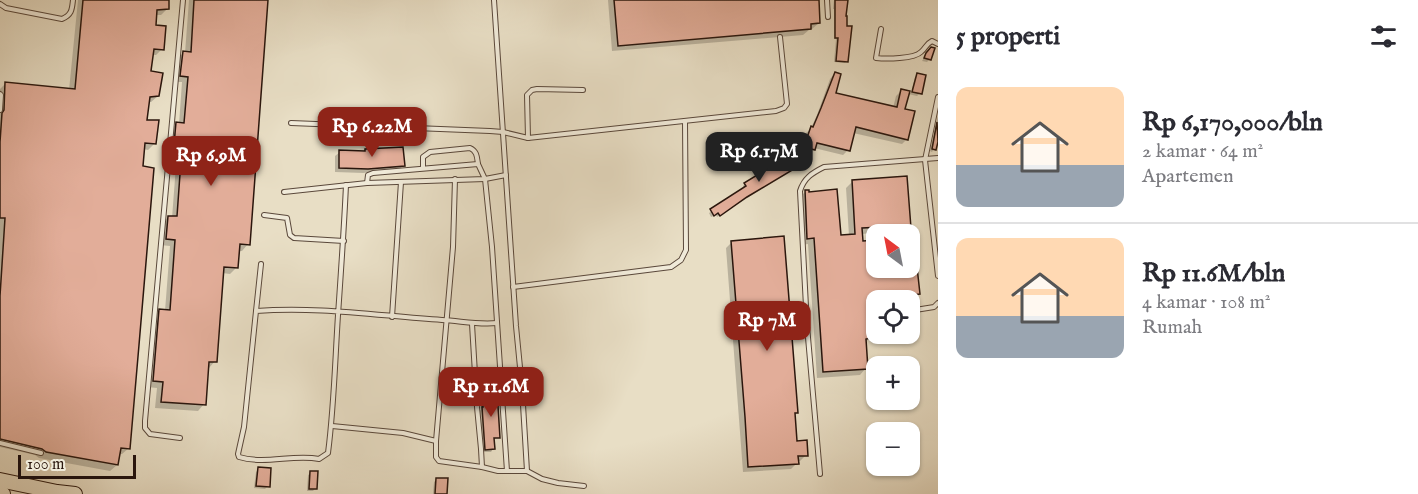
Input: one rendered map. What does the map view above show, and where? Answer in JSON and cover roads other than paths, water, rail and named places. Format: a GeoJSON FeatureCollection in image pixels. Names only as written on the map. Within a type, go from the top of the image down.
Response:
{"type":"FeatureCollection","features":[{"type":"Feature","properties":{"kind":"highway"},"geometry":{"type":"LineString","coordinates":[[0,480],[75,494]]}},
{"type":"Feature","properties":{"kind":"lane"},"geometry":{"type":"LineString","coordinates":[[0,4],[6,8],[62,19],[67,17],[72,10],[73,0]]}},
{"type":"Feature","properties":{"kind":"lane"},"geometry":{"type":"LineString","coordinates":[[180,438],[150,434],[145,421],[183,0]]}},
{"type":"Feature","properties":{"kind":"lane"},"geometry":{"type":"LineString","coordinates":[[494,0],[527,471]]}},
{"type":"Feature","properties":{"kind":"lane"},"geometry":{"type":"LineString","coordinates":[[827,0],[828,17]]}},
{"type":"Feature","properties":{"kind":"lane"},"geometry":{"type":"LineString","coordinates":[[881,29],[876,58],[911,57],[920,54],[932,41],[938,44]]}},
{"type":"Feature","properties":{"kind":"lane"},"geometry":{"type":"LineString","coordinates":[[291,123],[503,132],[528,138],[776,111],[787,104],[780,37]]}},
{"type":"Feature","properties":{"kind":"lane"},"geometry":{"type":"LineString","coordinates":[[528,138],[527,95],[532,90],[583,90]]}},
{"type":"Feature","properties":{"kind":"lane"},"geometry":{"type":"LineString","coordinates":[[0,94],[0,110]]}},
{"type":"Feature","properties":{"kind":"lane"},"geometry":{"type":"LineString","coordinates":[[938,97],[925,160],[938,276]]}},
{"type":"Feature","properties":{"kind":"lane"},"geometry":{"type":"LineString","coordinates":[[513,287],[671,267],[681,260],[686,250],[685,121]]}},
{"type":"Feature","properties":{"kind":"lane"},"geometry":{"type":"LineString","coordinates":[[423,168],[423,157],[430,152],[470,148],[477,154],[484,179],[492,247],[507,471]]}},
{"type":"Feature","properties":{"kind":"lane"},"geometry":{"type":"LineString","coordinates":[[820,474],[807,326],[800,191],[802,183],[809,175],[824,166],[938,158]]}},
{"type":"Feature","properties":{"kind":"lane"},"geometry":{"type":"LineString","coordinates":[[367,183],[368,175],[373,173],[478,164]]}},
{"type":"Feature","properties":{"kind":"lane"},"geometry":{"type":"LineString","coordinates":[[284,192],[367,183],[484,179],[506,175]]}},
{"type":"Feature","properties":{"kind":"lane"},"geometry":{"type":"LineString","coordinates":[[455,179],[453,247],[436,457],[439,460],[498,471],[527,471],[542,479],[584,486]]}},
{"type":"Feature","properties":{"kind":"lane"},"geometry":{"type":"LineString","coordinates":[[392,317],[400,182]]}},
{"type":"Feature","properties":{"kind":"lane"},"geometry":{"type":"LineString","coordinates":[[261,264],[239,458],[309,457],[319,459],[328,453],[332,426],[346,185]]}},
{"type":"Feature","properties":{"kind":"lane"},"geometry":{"type":"LineString","coordinates":[[264,215],[287,218],[290,235],[294,238],[344,241]]}},
{"type":"Feature","properties":{"kind":"lane"},"geometry":{"type":"LineString","coordinates":[[920,309],[934,307],[938,303]]}},
{"type":"Feature","properties":{"kind":"lane"},"geometry":{"type":"LineString","coordinates":[[256,311],[338,312],[472,324],[497,323]]}},
{"type":"Feature","properties":{"kind":"lane"},"geometry":{"type":"LineString","coordinates":[[472,324],[482,467]]}},
{"type":"Feature","properties":{"kind":"lane"},"geometry":{"type":"LineString","coordinates":[[332,426],[403,433],[436,441]]}},
{"type":"Feature","properties":{"kind":"lane"},"geometry":{"type":"LineString","coordinates":[[0,443],[41,453]]}}]}
